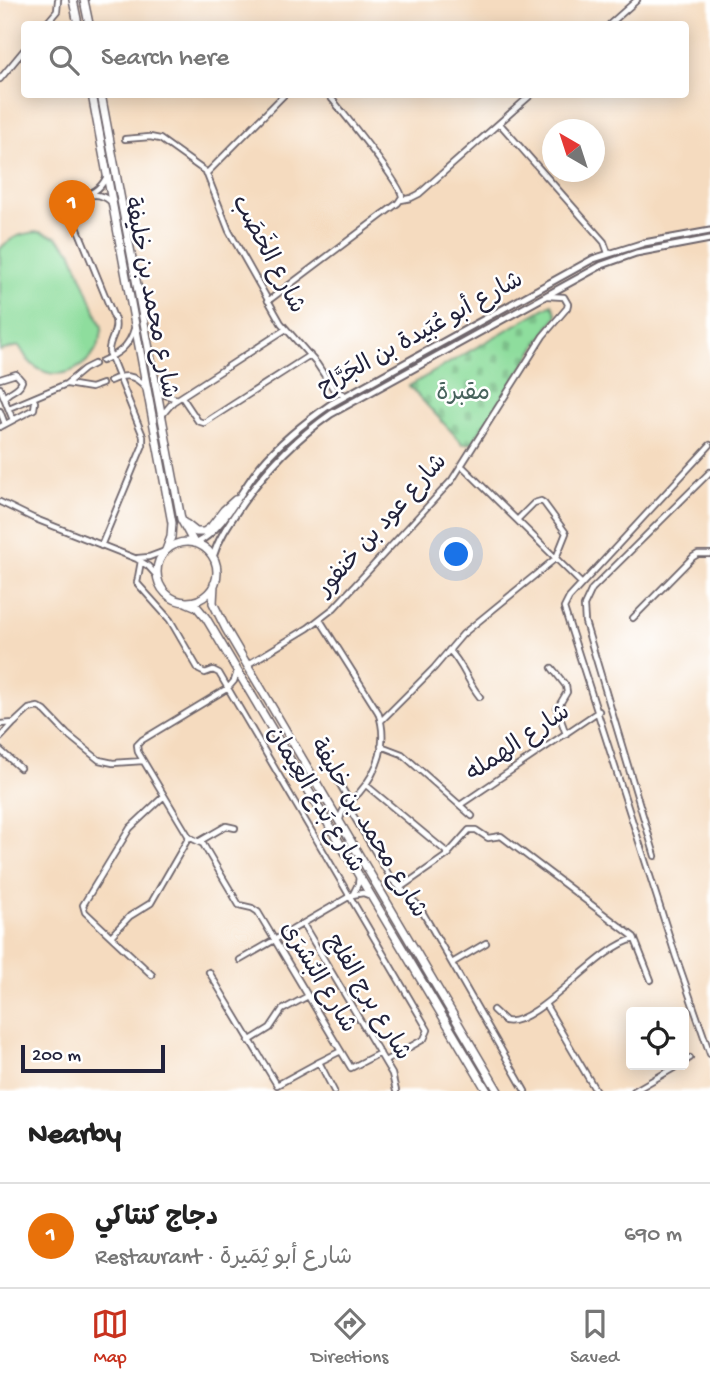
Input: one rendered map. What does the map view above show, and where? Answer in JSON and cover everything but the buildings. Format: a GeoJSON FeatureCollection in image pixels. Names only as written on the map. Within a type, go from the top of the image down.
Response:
{"type":"FeatureCollection","features":[{"type":"Feature","properties":{"kind":"highway"},"geometry":{"type":"LineString","coordinates":[[74,0],[78,21]]}},
{"type":"Feature","properties":{"kind":"highway"},"geometry":{"type":"LineString","coordinates":[[84,0],[88,21]]}},
{"type":"Feature","properties":{"kind":"highway","name":"شارع محمد بن خليفة"},"geometry":{"type":"LineString","coordinates":[[93,98],[172,523],[171,537],[165,551]]}},
{"type":"Feature","properties":{"kind":"highway","name":"شارع محمد بن خليفة"},"geometry":{"type":"LineString","coordinates":[[102,98],[181,519],[195,543]]}},
{"type":"Feature","properties":{"kind":"highway"},"geometry":{"type":"LineString","coordinates":[[181,519],[192,530],[204,531],[211,527],[235,500]]}},
{"type":"Feature","properties":{"kind":"highway"},"geometry":{"type":"LineString","coordinates":[[179,543],[195,543],[213,557],[217,570],[214,584],[202,598],[185,602],[175,600],[160,586],[157,576],[159,559],[165,551],[179,543]]}},
{"type":"Feature","properties":{"kind":"highway","name":"شارع محمد بن خليفة"},"geometry":{"type":"LineString","coordinates":[[214,584],[215,609],[498,1091]]}},
{"type":"Feature","properties":{"kind":"highway","name":"شارع محمد بن خليفة"},"geometry":{"type":"LineString","coordinates":[[185,602],[202,612],[237,668],[487,1091]]}},
{"type":"Feature","properties":{"kind":"main road","name":"شارع أبو عُبَيدة بن الجَرَّاح"},"geometry":{"type":"LineString","coordinates":[[195,543],[209,536],[274,450],[300,426],[331,404],[577,267],[608,253],[644,243],[710,232]]}},
{"type":"Feature","properties":{"kind":"main road","name":"شارع أبو عُبَيدة بن الجَرَّاح"},"geometry":{"type":"LineString","coordinates":[[213,557],[220,537],[251,490],[271,466],[305,433],[344,406],[542,296],[614,260],[636,253],[710,239]]}},
{"type":"Feature","properties":{"kind":"street"},"geometry":{"type":"LineString","coordinates":[[48,21],[57,10],[58,0]]}},
{"type":"Feature","properties":{"kind":"street"},"geometry":{"type":"LineString","coordinates":[[613,21],[637,0]]}},
{"type":"Feature","properties":{"kind":"street"},"geometry":{"type":"LineString","coordinates":[[0,79],[21,54]]}},
{"type":"Feature","properties":{"kind":"street"},"geometry":{"type":"LineString","coordinates":[[206,173],[281,98]]}},
{"type":"Feature","properties":{"kind":"street"},"geometry":{"type":"LineString","coordinates":[[331,98],[390,172],[401,189],[401,200]]}},
{"type":"Feature","properties":{"kind":"street"},"geometry":{"type":"LineString","coordinates":[[268,302],[401,200],[419,194],[529,98]]}},
{"type":"Feature","properties":{"kind":"street"},"geometry":{"type":"LineString","coordinates":[[500,124],[604,242],[608,253]]}},
{"type":"Feature","properties":{"kind":"street","name":"شارع الخَصَب"},"geometry":{"type":"LineString","coordinates":[[125,139],[160,139],[206,173],[226,226],[268,302],[285,329],[310,355],[334,390]]}},
{"type":"Feature","properties":{"kind":"street"},"geometry":{"type":"LineString","coordinates":[[65,213],[76,208],[81,200],[99,188],[107,177]]}},
{"type":"Feature","properties":{"kind":"street"},"geometry":{"type":"LineString","coordinates":[[101,546],[144,441],[110,357],[108,348],[116,333],[115,320],[75,222],[58,208],[58,200],[63,194],[103,195],[111,202]]}},
{"type":"Feature","properties":{"kind":"street"},"geometry":{"type":"LineString","coordinates":[[71,195],[76,200],[75,222]]}},
{"type":"Feature","properties":{"kind":"street","name":"شارع عود بن خنفور"},"geometry":{"type":"LineString","coordinates":[[247,665],[320,620],[334,608],[463,467],[475,440],[548,330],[567,308],[564,297],[542,296]]}},
{"type":"Feature","properties":{"kind":"street"},"geometry":{"type":"LineString","coordinates":[[135,325],[132,337],[118,357],[117,366],[118,370],[140,381],[147,391]]}},
{"type":"Feature","properties":{"kind":"street"},"geometry":{"type":"LineString","coordinates":[[162,414],[180,398],[285,329]]}},
{"type":"Feature","properties":{"kind":"street"},"geometry":{"type":"LineString","coordinates":[[102,360],[124,348]]}},
{"type":"Feature","properties":{"kind":"street"},"geometry":{"type":"LineString","coordinates":[[158,392],[165,397],[180,398],[198,421],[204,423],[310,355]]}},
{"type":"Feature","properties":{"kind":"street"},"geometry":{"type":"LineString","coordinates":[[9,408],[66,384],[94,364]]}},
{"type":"Feature","properties":{"kind":"street"},"geometry":{"type":"LineString","coordinates":[[0,379],[16,373],[22,381],[18,388],[7,393],[4,398]]}},
{"type":"Feature","properties":{"kind":"street"},"geometry":{"type":"LineString","coordinates":[[80,373],[80,381],[85,387]]}},
{"type":"Feature","properties":{"kind":"street"},"geometry":{"type":"LineString","coordinates":[[110,381],[126,375]]}},
{"type":"Feature","properties":{"kind":"street"},"geometry":{"type":"LineString","coordinates":[[66,384],[85,387],[102,384]]}},
{"type":"Feature","properties":{"kind":"street"},"geometry":{"type":"LineString","coordinates":[[0,388],[13,419]]}},
{"type":"Feature","properties":{"kind":"street"},"geometry":{"type":"LineString","coordinates":[[331,404],[334,390],[347,395]]}},
{"type":"Feature","properties":{"kind":"street"},"geometry":{"type":"LineString","coordinates":[[0,411],[3,425],[34,409],[33,398]]}},
{"type":"Feature","properties":{"kind":"street"},"geometry":{"type":"LineString","coordinates":[[710,445],[566,601],[564,608],[678,966],[710,1054]]}},
{"type":"Feature","properties":{"kind":"street"},"geometry":{"type":"LineString","coordinates":[[463,467],[582,584]]}},
{"type":"Feature","properties":{"kind":"street"},"geometry":{"type":"LineString","coordinates":[[655,856],[585,622],[584,606],[592,589],[710,472]]}},
{"type":"Feature","properties":{"kind":"street"},"geometry":{"type":"LineString","coordinates":[[0,502],[141,561],[157,576]]}},
{"type":"Feature","properties":{"kind":"street"},"geometry":{"type":"LineString","coordinates":[[381,722],[463,634],[556,558],[566,533],[544,502],[534,503],[517,520]]}},
{"type":"Feature","properties":{"kind":"street"},"geometry":{"type":"LineString","coordinates":[[133,558],[149,557],[165,551]]}},
{"type":"Feature","properties":{"kind":"street"},"geometry":{"type":"LineString","coordinates":[[633,618],[693,557],[710,554]]}},
{"type":"Feature","properties":{"kind":"street","name":"شارع بَدع العِيمان"},"geometry":{"type":"LineString","coordinates":[[141,561],[141,570],[136,578],[138,585],[170,620],[199,670],[205,673],[216,670],[228,688],[428,1030],[424,1039],[385,1061]]}},
{"type":"Feature","properties":{"kind":"street"},"geometry":{"type":"LineString","coordinates":[[320,620],[374,706],[381,722],[381,746],[375,773],[348,804],[338,809],[330,805]]}},
{"type":"Feature","properties":{"kind":"street"},"geometry":{"type":"LineString","coordinates":[[449,650],[463,665],[471,686],[480,697]]}},
{"type":"Feature","properties":{"kind":"street"},"geometry":{"type":"LineString","coordinates":[[228,688],[236,678],[237,668]]}},
{"type":"Feature","properties":{"kind":"street"},"geometry":{"type":"LineString","coordinates":[[552,668],[566,686],[567,692],[557,709],[566,734]]}},
{"type":"Feature","properties":{"kind":"street"},"geometry":{"type":"LineString","coordinates":[[236,828],[226,826],[200,841],[189,837],[136,749],[139,742],[228,688],[239,685],[249,689]]}},
{"type":"Feature","properties":{"kind":"street"},"geometry":{"type":"LineString","coordinates":[[0,738],[29,709],[38,707],[45,710],[67,734],[99,760],[113,763],[143,761]]}},
{"type":"Feature","properties":{"kind":"street","name":"شارع الهمله"},"geometry":{"type":"LineString","coordinates":[[460,805],[599,711]]}},
{"type":"Feature","properties":{"kind":"street"},"geometry":{"type":"LineString","coordinates":[[0,724],[14,723]]}},
{"type":"Feature","properties":{"kind":"street"},"geometry":{"type":"LineString","coordinates":[[381,746],[402,754],[471,816]]}},
{"type":"Feature","properties":{"kind":"street"},"geometry":{"type":"LineString","coordinates":[[0,750],[20,768]]}},
{"type":"Feature","properties":{"kind":"street"},"geometry":{"type":"LineString","coordinates":[[330,767],[392,880],[419,906],[525,1091]]}},
{"type":"Feature","properties":{"kind":"street"},"geometry":{"type":"LineString","coordinates":[[366,785],[449,853]]}},
{"type":"Feature","properties":{"kind":"street"},"geometry":{"type":"LineString","coordinates":[[152,975],[85,912],[84,901],[130,828],[164,796]]}},
{"type":"Feature","properties":{"kind":"street"},"geometry":{"type":"LineString","coordinates":[[340,824],[348,804]]}},
{"type":"Feature","properties":{"kind":"street"},"geometry":{"type":"LineString","coordinates":[[400,888],[449,853],[472,829],[488,838],[505,837],[636,939],[651,980]]}},
{"type":"Feature","properties":{"kind":"street"},"geometry":{"type":"LineString","coordinates":[[110,936],[130,916],[151,904],[189,837]]}},
{"type":"Feature","properties":{"kind":"street","name":"شارع البُشرَى"},"geometry":{"type":"LineString","coordinates":[[200,841],[237,902],[258,912],[351,1068],[380,1053]]}},
{"type":"Feature","properties":{"kind":"street"},"geometry":{"type":"LineString","coordinates":[[351,895],[358,884],[359,876]]}},
{"type":"Feature","properties":{"kind":"street"},"geometry":{"type":"LineString","coordinates":[[240,961],[351,895],[363,893],[372,897]]}},
{"type":"Feature","properties":{"kind":"street","name":"شارع برج الفلج"},"geometry":{"type":"LineString","coordinates":[[303,924],[385,1061],[395,1079],[396,1091]]}},
{"type":"Feature","properties":{"kind":"street"},"geometry":{"type":"LineString","coordinates":[[493,1010],[505,1021],[512,1022],[545,1004],[616,946],[636,939]]}},
{"type":"Feature","properties":{"kind":"street"},"geometry":{"type":"LineString","coordinates":[[452,963],[486,943]]}},
{"type":"Feature","properties":{"kind":"street"},"geometry":{"type":"LineString","coordinates":[[209,972],[277,1085],[341,1051]]}},
{"type":"Feature","properties":{"kind":"street"},"geometry":{"type":"LineString","coordinates":[[249,1041],[270,1028],[282,1010],[308,996]]}},
{"type":"Feature","properties":{"kind":"street"},"geometry":{"type":"LineString","coordinates":[[545,1004],[596,1091]]}},
{"type":"Feature","properties":{"kind":"street"},"geometry":{"type":"LineString","coordinates":[[319,1062],[334,1091]]}},
{"type":"Feature","properties":{"kind":"street"},"geometry":{"type":"LineString","coordinates":[[634,1091],[670,1070]]}},
{"type":"Feature","properties":{"kind":"green space"},"geometry":{"type":"Polygon","coordinates":[[[40,232],[56,237],[71,251],[102,327],[100,340],[86,362],[64,373],[39,369],[28,360],[19,346],[0,351],[0,249],[18,236],[40,232]]]}},
{"type":"Feature","properties":{"kind":"green space","name":"مقبرة"},"geometry":{"type":"Polygon","coordinates":[[[552,304],[557,315],[472,443],[463,444],[409,386],[552,304]]]}},
{"type":"Feature","properties":{"kind":"place","name":"دجاج كنتاكي"},"geometry":{"type":"Point","coordinates":[72,238]}}]}
